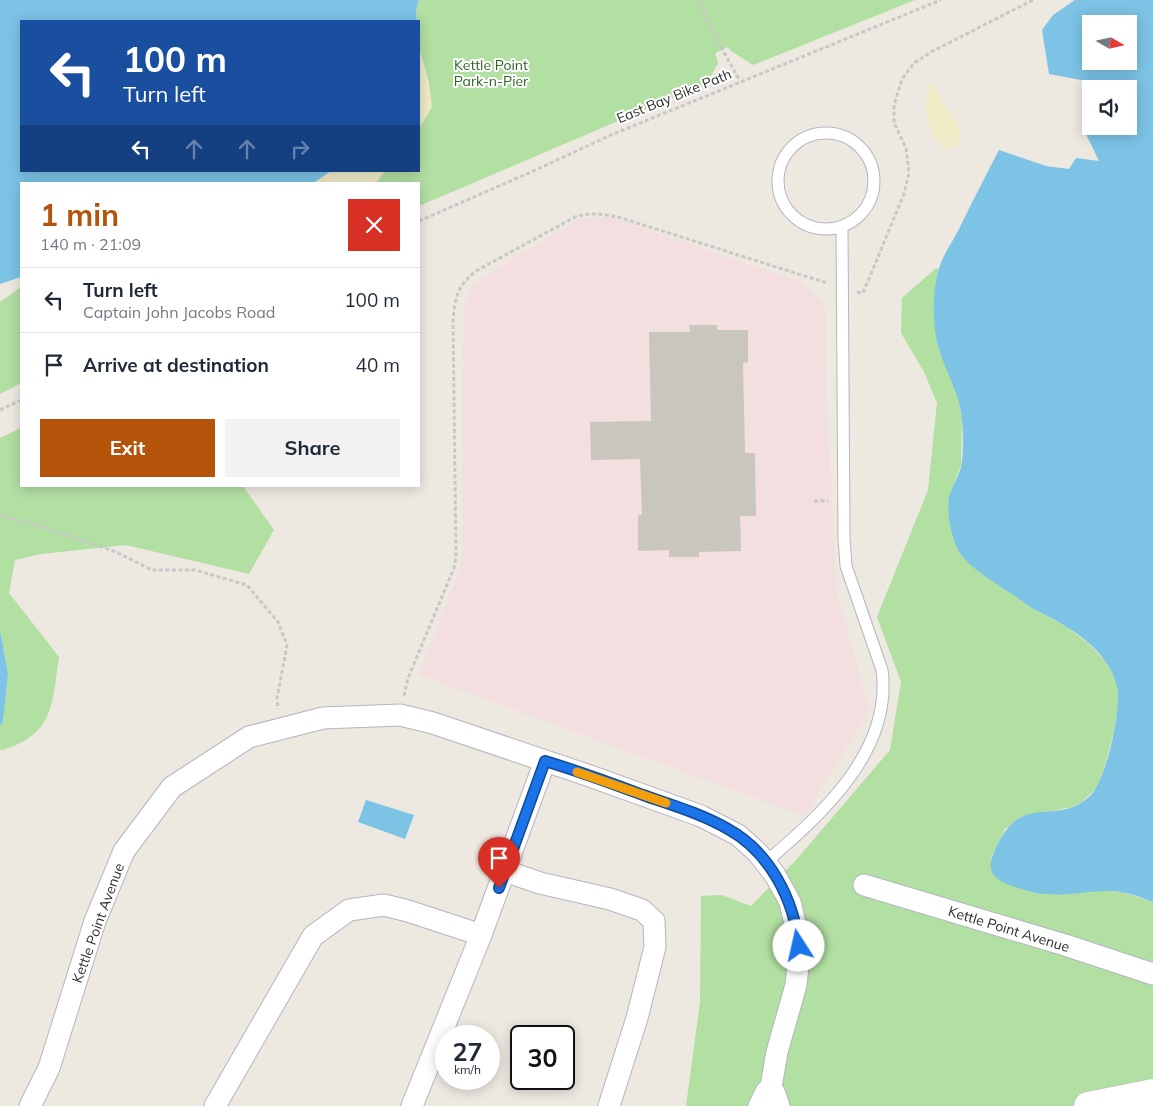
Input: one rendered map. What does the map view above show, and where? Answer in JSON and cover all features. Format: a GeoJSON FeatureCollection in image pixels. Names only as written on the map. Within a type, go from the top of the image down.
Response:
{"type":"FeatureCollection","features":[{"type":"Feature","properties":{"kind":"main road"},"geometry":{"type":"LineString","coordinates":[[1088,1106],[1153,1093]]}},
{"type":"Feature","properties":{"kind":"street","name":"Kettle Point Avenue"},"geometry":{"type":"LineString","coordinates":[[30,1106],[49,1068],[95,921],[124,851],[172,787],[249,737],[322,718],[400,715],[433,723],[708,819],[738,835],[766,862],[776,875],[790,902],[798,936],[799,956],[796,985],[777,1052],[775,1096],[766,1092],[759,1106]]}},
{"type":"Feature","properties":{"kind":"street"},"geometry":{"type":"LineString","coordinates":[[412,1106],[481,936],[545,761]]}},
{"type":"Feature","properties":{"kind":"street"},"geometry":{"type":"LineString","coordinates":[[506,871],[540,883],[610,899],[642,910],[654,921],[654,947],[637,1018],[609,1106]]}},
{"type":"Feature","properties":{"kind":"street","name":"Kettle Point Avenue"},"geometry":{"type":"LineString","coordinates":[[864,885],[1065,945],[1153,974]]}},
{"type":"Feature","properties":{"kind":"street"},"geometry":{"type":"LineString","coordinates":[[215,1106],[313,936],[349,910],[384,905],[408,911],[481,936]]}},
{"type":"Feature","properties":{"kind":"lane"},"geometry":{"type":"LineString","coordinates":[[832,133],[848,138],[861,148],[870,162],[874,178],[872,194],[866,208],[856,219],[842,226],[827,229],[812,227],[798,220],[787,209],[780,196],[778,180],[781,166],[789,151],[801,140],[816,134],[832,133]]}},
{"type":"Feature","properties":{"kind":"lane"},"geometry":{"type":"LineString","coordinates":[[766,862],[814,820],[842,786],[866,752],[877,729],[883,702],[882,670],[846,566],[844,538],[842,226]]}},
{"type":"Feature","properties":{"kind":"path"},"geometry":{"type":"LineString","coordinates":[[698,0],[711,29],[740,81]]}},
{"type":"Feature","properties":{"kind":"path","name":"East Bay Bike Path"},"geometry":{"type":"LineString","coordinates":[[420,221],[611,135],[941,0]]}},
{"type":"Feature","properties":{"kind":"path"},"geometry":{"type":"LineString","coordinates":[[400,715],[408,678],[454,568],[456,557],[453,320],[455,300],[466,278],[575,217],[586,213],[596,213],[618,217],[862,293],[904,194],[909,174],[906,148],[894,123],[894,105],[902,79],[914,63],[931,52],[1033,0]]}},
{"type":"Feature","properties":{"kind":"path"},"geometry":{"type":"LineString","coordinates":[[0,410],[20,400]]}},
{"type":"Feature","properties":{"kind":"path"},"geometry":{"type":"LineString","coordinates":[[814,501],[827,501]]}},
{"type":"Feature","properties":{"kind":"path"},"geometry":{"type":"LineString","coordinates":[[0,515],[43,527],[116,552],[152,570],[195,570],[247,585],[278,622],[287,645],[277,698],[280,729]]}},
{"type":"Feature","properties":{"kind":"shaded area"},"geometry":{"type":"Polygon","coordinates":[[[607,216],[799,281],[825,302],[826,387],[837,593],[870,711],[804,816],[419,675],[462,562],[463,313],[472,284],[578,219],[607,216]]]}},
{"type":"Feature","properties":{"kind":"green space","name":"Kettle Point Park-n-Pier"},"geometry":{"type":"Polygon","coordinates":[[[419,0],[915,0],[753,65],[728,47],[715,53],[718,63],[707,83],[420,206],[420,182],[377,182],[384,172],[420,172],[420,20],[417,20],[416,10],[419,0]]]}},
{"type":"Feature","properties":{"kind":"green space"},"geometry":{"type":"Polygon","coordinates":[[[939,268],[934,307],[937,339],[939,349],[958,396],[962,418],[961,465],[950,494],[966,560],[1034,609],[1067,627],[1088,643],[1106,662],[1112,672],[1117,683],[1118,694],[1114,731],[1101,780],[1097,788],[1082,802],[1072,807],[1023,816],[1005,829],[991,858],[1110,891],[1122,892],[1153,902],[1153,1092],[1085,1106],[686,1106],[700,1002],[701,896],[722,895],[751,906],[796,860],[890,750],[901,682],[877,617],[928,490],[937,403],[924,372],[901,333],[902,298],[935,269],[939,268]]]}},
{"type":"Feature","properties":{"kind":"green space"},"geometry":{"type":"Polygon","coordinates":[[[20,288],[20,384],[0,394],[0,302],[20,288]]]}},
{"type":"Feature","properties":{"kind":"green space"},"geometry":{"type":"Polygon","coordinates":[[[20,428],[20,487],[244,487],[274,530],[249,574],[126,545],[41,554],[15,560],[9,593],[59,657],[52,703],[42,725],[33,735],[3,750],[0,750],[0,726],[3,722],[8,674],[0,630],[0,438],[20,428]]]}},
{"type":"Feature","properties":{"kind":"sand"},"geometry":{"type":"Polygon","coordinates":[[[420,51],[429,82],[432,107],[420,127],[420,51]]]}},
{"type":"Feature","properties":{"kind":"sand"},"geometry":{"type":"Polygon","coordinates":[[[932,84],[961,131],[961,140],[955,147],[945,150],[934,136],[928,122],[926,106],[927,89],[932,84]]]}},
{"type":"Feature","properties":{"kind":"sand"},"geometry":{"type":"Polygon","coordinates":[[[330,172],[384,172],[377,182],[315,182],[330,172]]]}},
{"type":"Feature","properties":{"kind":"water"},"geometry":{"type":"Polygon","coordinates":[[[0,0],[419,0],[416,10],[417,20],[20,20],[20,172],[330,172],[315,182],[20,182],[20,277],[0,284],[0,0]]]}},
{"type":"Feature","properties":{"kind":"water"},"geometry":{"type":"Polygon","coordinates":[[[1075,0],[1153,0],[1153,902],[1112,891],[1072,894],[1034,893],[1005,883],[994,875],[991,869],[995,850],[1005,831],[1016,820],[1040,812],[1064,809],[1077,805],[1090,796],[1096,788],[1106,763],[1114,733],[1118,705],[1118,695],[1113,674],[1100,654],[1083,638],[1032,608],[992,581],[967,561],[957,548],[949,518],[949,497],[961,467],[963,437],[959,401],[942,358],[935,330],[935,288],[942,259],[999,150],[1046,166],[1069,169],[1076,158],[1099,161],[1086,135],[1137,135],[1137,80],[1082,80],[1049,74],[1042,30],[1053,15],[1075,0]]]}},
{"type":"Feature","properties":{"kind":"water"},"geometry":{"type":"Polygon","coordinates":[[[0,630],[8,674],[3,722],[0,726],[0,630]]]}},
{"type":"Feature","properties":{"kind":"water"},"geometry":{"type":"Polygon","coordinates":[[[366,800],[414,815],[405,839],[358,822],[366,800]]]}},
{"type":"Feature","properties":{"kind":"building"},"geometry":{"type":"Polygon","coordinates":[[[689,325],[717,325],[717,330],[748,330],[748,362],[743,363],[745,453],[755,453],[756,516],[740,516],[741,551],[699,552],[699,557],[669,557],[669,550],[638,551],[638,516],[642,514],[640,459],[591,460],[590,422],[651,421],[649,332],[690,332],[689,325]]]}},
{"type":"Feature","properties":{"kind":"slow traffic"},"geometry":{"type":"LineString","coordinates":[[577,772],[666,803]]}},
{"type":"Feature","properties":{"kind":"route"},"geometry":{"type":"LineString","coordinates":[[499,888],[545,761],[674,805],[729,829],[738,835],[758,853],[776,875],[790,902],[799,946]]}}]}
